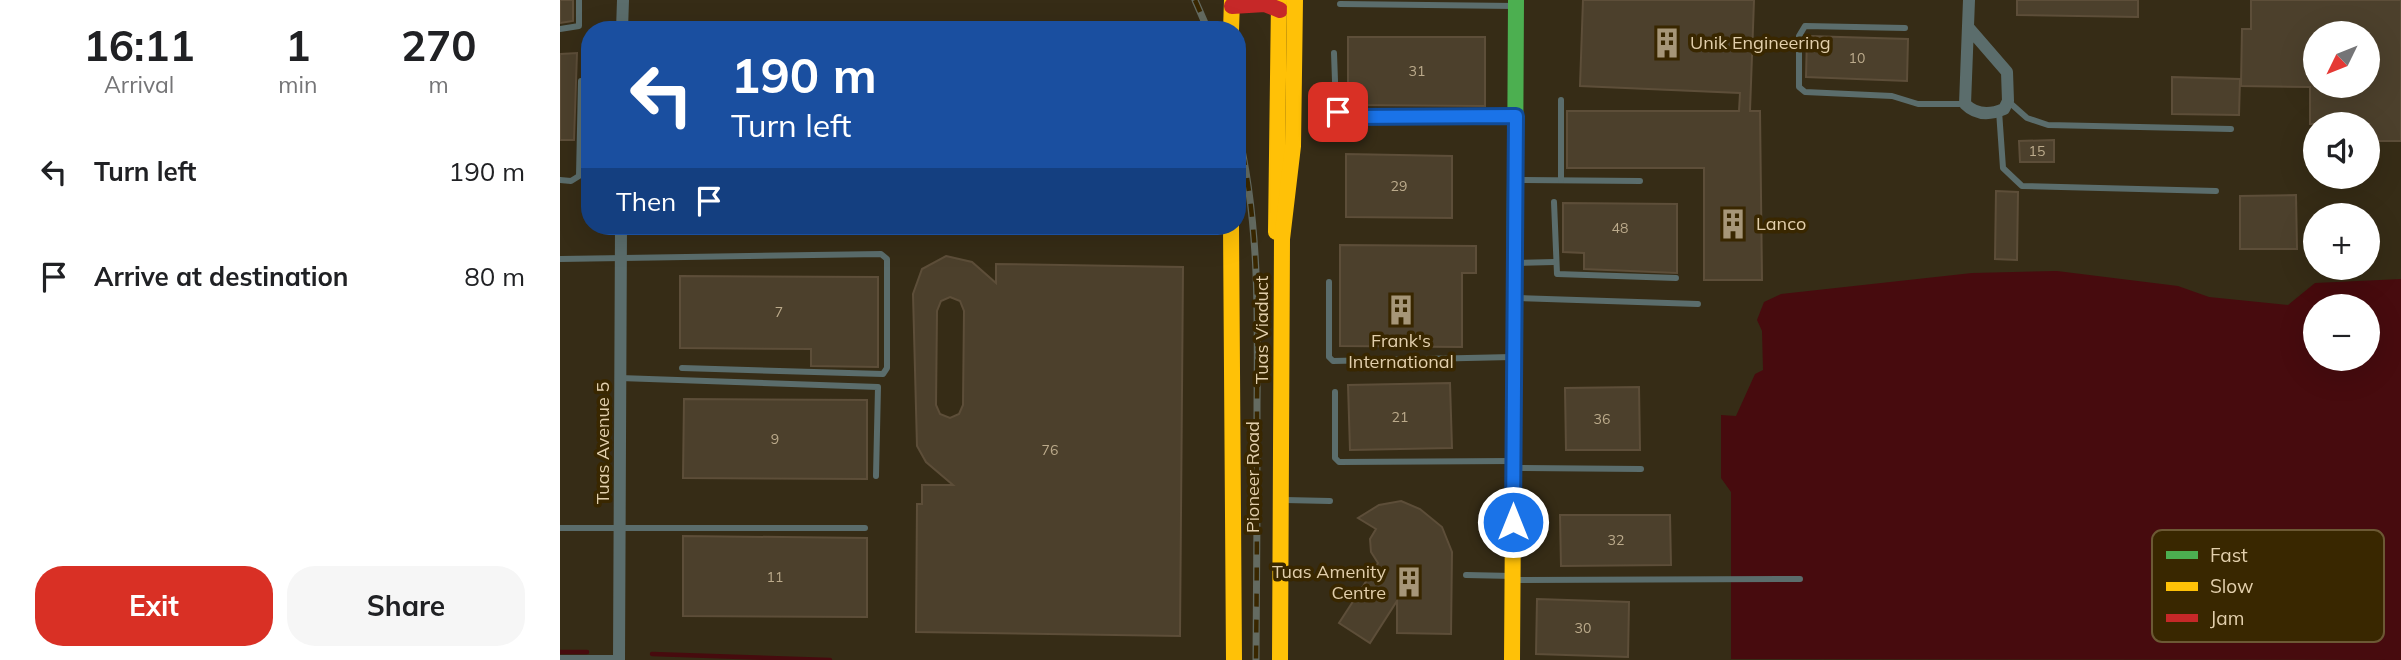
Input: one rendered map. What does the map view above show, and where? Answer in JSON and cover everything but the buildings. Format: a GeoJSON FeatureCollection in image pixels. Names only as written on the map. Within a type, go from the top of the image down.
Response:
{"type":"FeatureCollection","features":[{"type":"Feature","properties":{"kind":"main road","name":"Tuas Viaduct"},"geometry":{"type":"LineString","coordinates":[[1280,660],[1282,239],[1293,146],[1295,0]]}},
{"type":"Feature","properties":{"kind":"main road"},"geometry":{"type":"LineString","coordinates":[[1231,21],[1232,3],[1280,5]]}},
{"type":"Feature","properties":{"kind":"main road"},"geometry":{"type":"LineString","coordinates":[[1512,660],[1516,3]]}},
{"type":"Feature","properties":{"kind":"main road","name":"Pioneer Road"},"geometry":{"type":"LineString","coordinates":[[1272,660],[1280,5]]}},
{"type":"Feature","properties":{"kind":"main road","name":"Pioneer Road"},"geometry":{"type":"LineString","coordinates":[[1231,235],[1234,660]]}},
{"type":"Feature","properties":{"kind":"street"},"geometry":{"type":"LineString","coordinates":[[622,0],[622,21]]}},
{"type":"Feature","properties":{"kind":"street"},"geometry":{"type":"LineString","coordinates":[[1968,27],[2007,72],[2003,106],[1972,111],[1965,104],[1969,0]]}},
{"type":"Feature","properties":{"kind":"street","name":"Tuas Avenue 5"},"geometry":{"type":"LineString","coordinates":[[619,659],[623,427],[620,378],[621,235]]}},
{"type":"Feature","properties":{"kind":"lane"},"geometry":{"type":"LineString","coordinates":[[560,29],[579,26],[579,0]]}},
{"type":"Feature","properties":{"kind":"lane"},"geometry":{"type":"LineString","coordinates":[[1340,4],[1516,3]]}},
{"type":"Feature","properties":{"kind":"lane"},"geometry":{"type":"LineString","coordinates":[[1905,28],[1805,26],[1799,36],[1800,87],[1805,92],[1892,96],[1918,104],[1965,104]]}},
{"type":"Feature","properties":{"kind":"lane"},"geometry":{"type":"LineString","coordinates":[[1334,53],[1336,109],[1343,116],[1516,116]]}},
{"type":"Feature","properties":{"kind":"lane"},"geometry":{"type":"LineString","coordinates":[[560,180],[571,181],[579,176],[581,81]]}},
{"type":"Feature","properties":{"kind":"lane"},"geometry":{"type":"LineString","coordinates":[[1561,100],[1561,180]]}},
{"type":"Feature","properties":{"kind":"lane"},"geometry":{"type":"LineString","coordinates":[[2216,191],[2022,186],[2003,169],[2003,106],[2048,125],[2231,130]]}},
{"type":"Feature","properties":{"kind":"lane"},"geometry":{"type":"LineString","coordinates":[[1515,180],[1640,181]]}},
{"type":"Feature","properties":{"kind":"lane"},"geometry":{"type":"LineString","coordinates":[[1554,202],[1555,272],[1560,275],[1676,278]]}},
{"type":"Feature","properties":{"kind":"lane"},"geometry":{"type":"LineString","coordinates":[[560,259],[881,254],[888,262],[887,368],[883,374],[682,368]]}},
{"type":"Feature","properties":{"kind":"lane"},"geometry":{"type":"LineString","coordinates":[[1515,263],[1554,262]]}},
{"type":"Feature","properties":{"kind":"lane"},"geometry":{"type":"LineString","coordinates":[[1329,282],[1329,357],[1333,360],[1514,357]]}},
{"type":"Feature","properties":{"kind":"lane"},"geometry":{"type":"LineString","coordinates":[[1514,298],[1698,304]]}},
{"type":"Feature","properties":{"kind":"lane"},"geometry":{"type":"LineString","coordinates":[[620,378],[878,387],[876,476]]}},
{"type":"Feature","properties":{"kind":"lane"},"geometry":{"type":"LineString","coordinates":[[1335,392],[1335,458],[1339,462],[1641,469]]}},
{"type":"Feature","properties":{"kind":"lane"},"geometry":{"type":"LineString","coordinates":[[1272,500],[1330,501]]}},
{"type":"Feature","properties":{"kind":"lane"},"geometry":{"type":"LineString","coordinates":[[560,528],[865,528]]}},
{"type":"Feature","properties":{"kind":"lane"},"geometry":{"type":"LineString","coordinates":[[1466,575],[1513,578],[1800,579]]}},
{"type":"Feature","properties":{"kind":"lane"},"geometry":{"type":"LineString","coordinates":[[560,658],[619,659]]}},
{"type":"Feature","properties":{"kind":"shaded area"},"geometry":{"type":"Polygon","coordinates":[[[2057,271],[2178,286],[2209,297],[2288,305],[2315,283],[2401,279],[2401,660],[1731,659],[1731,492],[1721,478],[1721,415],[1736,416],[1755,374],[1763,370],[1762,331],[1757,320],[1764,302],[1781,294],[1972,273],[2057,271]]]}},
{"type":"Feature","properties":{"kind":"waterway"},"geometry":{"type":"LineString","coordinates":[[560,652],[587,652]]}},
{"type":"Feature","properties":{"kind":"waterway"},"geometry":{"type":"LineString","coordinates":[[652,654],[830,660]]}},
{"type":"Feature","properties":{"kind":"railway"},"geometry":{"type":"LineString","coordinates":[[1195,0],[1204,21]]}},
{"type":"Feature","properties":{"kind":"railway"},"geometry":{"type":"LineString","coordinates":[[1246,173],[1257,299],[1256,660]]}},
{"type":"Feature","properties":{"kind":"traffic: fast"},"geometry":{"type":"LineString","coordinates":[[1514,364],[1516,0]]}},
{"type":"Feature","properties":{"kind":"traffic: slow"},"geometry":{"type":"LineString","coordinates":[[1231,21],[1232,0]]}},
{"type":"Feature","properties":{"kind":"traffic: slow"},"geometry":{"type":"LineString","coordinates":[[1276,232],[1279,0]]}},
{"type":"Feature","properties":{"kind":"traffic: slow"},"geometry":{"type":"LineString","coordinates":[[1280,660],[1282,239],[1293,146],[1295,0]]}},
{"type":"Feature","properties":{"kind":"traffic: slow"},"geometry":{"type":"LineString","coordinates":[[1231,235],[1234,660]]}},
{"type":"Feature","properties":{"kind":"traffic: slow"},"geometry":{"type":"LineString","coordinates":[[1512,660],[1514,364]]}},
{"type":"Feature","properties":{"kind":"traffic: jam"},"geometry":{"type":"LineString","coordinates":[[1232,6],[1265,4],[1280,10]]}},
{"type":"Feature","properties":{"kind":"place","name":"Unik Engineering"},"geometry":{"type":"Point","coordinates":[1667,43]}},
{"type":"Feature","properties":{"kind":"place","name":"Lanco"},"geometry":{"type":"Point","coordinates":[1733,224]}},
{"type":"Feature","properties":{"kind":"place","name":"Frank's International"},"geometry":{"type":"Point","coordinates":[1401,310]}},
{"type":"Feature","properties":{"kind":"place","name":"Tuas Amenity Centre"},"geometry":{"type":"Point","coordinates":[1409,582]}},
{"type":"Feature","properties":{"kind":"route"},"geometry":{"type":"LineString","coordinates":[[1338,112],[1346,117],[1516,116],[1513,522]]}}]}
